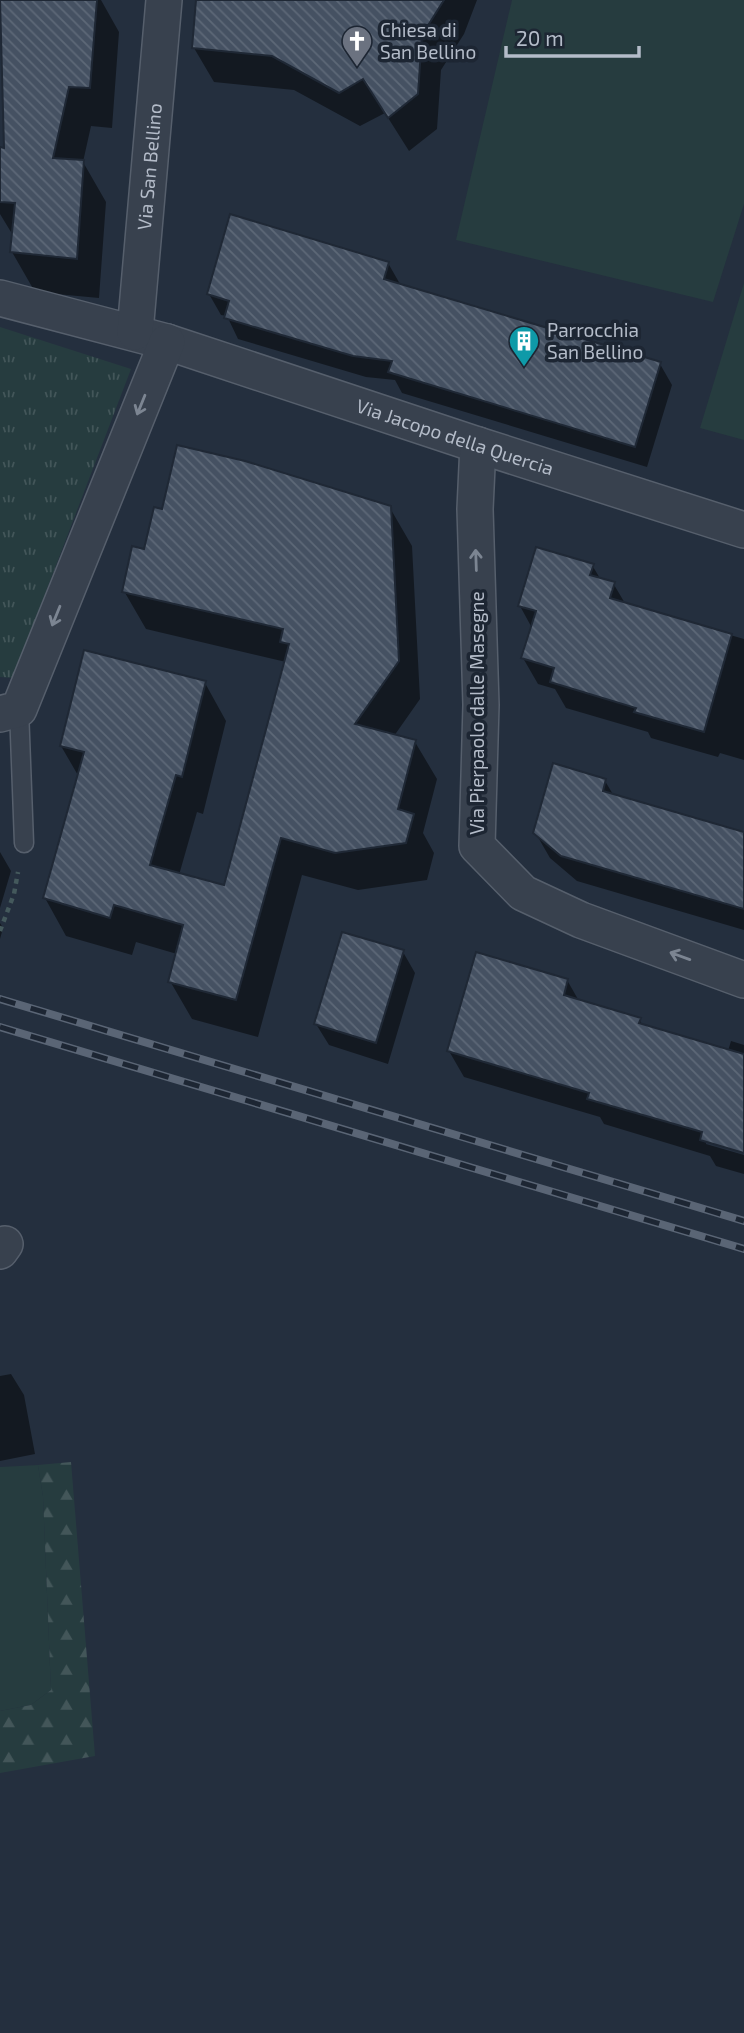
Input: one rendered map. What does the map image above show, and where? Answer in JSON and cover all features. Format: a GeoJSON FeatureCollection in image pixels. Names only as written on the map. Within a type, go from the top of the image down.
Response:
{"type":"FeatureCollection","features":[{"type":"Feature","properties":{"kind":"street","name":"Via San Bellino"},"geometry":{"type":"LineString","coordinates":[[151,337],[164,0]]}},
{"type":"Feature","properties":{"kind":"street","name":"Via Jacopo della Quercia"},"geometry":{"type":"LineString","coordinates":[[0,298],[151,337],[744,530]]}},
{"type":"Feature","properties":{"kind":"street"},"geometry":{"type":"LineString","coordinates":[[9,712],[151,337]]}},
{"type":"Feature","properties":{"kind":"street","name":"Via Pierpaolo dalle Masegne"},"geometry":{"type":"LineString","coordinates":[[478,445],[475,509],[481,705],[477,846],[523,893],[581,920],[744,980]]}},
{"type":"Feature","properties":{"kind":"lane"},"geometry":{"type":"LineString","coordinates":[[9,712],[24,843]]}},
{"type":"Feature","properties":{"kind":"path"},"geometry":{"type":"LineString","coordinates":[[0,931],[15,894]]}},
{"type":"Feature","properties":{"kind":"green space"},"geometry":{"type":"Polygon","coordinates":[[[512,0],[744,0],[744,204],[713,302],[456,240],[512,0]]]}},
{"type":"Feature","properties":{"kind":"green space"},"geometry":{"type":"Polygon","coordinates":[[[744,283],[744,440],[700,428],[744,283]]]}},
{"type":"Feature","properties":{"kind":"green space"},"geometry":{"type":"Polygon","coordinates":[[[0,327],[131,369],[13,678],[0,677],[0,327]]]}},
{"type":"Feature","properties":{"kind":"green space"},"geometry":{"type":"Polygon","coordinates":[[[71,1462],[95,1756],[0,1773],[0,1711],[31,1705],[51,1690],[43,1496],[38,1465],[71,1462]]]}},
{"type":"Feature","properties":{"kind":"green space"},"geometry":{"type":"Polygon","coordinates":[[[38,1465],[43,1496],[51,1690],[31,1705],[0,1711],[0,1467],[38,1465]]]}},
{"type":"Feature","properties":{"kind":"building"},"geometry":{"type":"Polygon","coordinates":[[[0,0],[97,0],[90,88],[69,87],[53,158],[84,160],[77,259],[10,252],[15,203],[0,202],[0,147],[4,148],[0,0]]]}},
{"type":"Feature","properties":{"kind":"building","name":"Chiesa di San Bellino"},"geometry":{"type":"Polygon","coordinates":[[[196,0],[444,0],[422,35],[418,94],[388,118],[363,79],[339,93],[272,56],[192,48],[196,0]]]}},
{"type":"Feature","properties":{"kind":"building"},"geometry":{"type":"Polygon","coordinates":[[[230,214],[389,262],[384,279],[661,362],[635,447],[388,372],[392,361],[353,356],[224,318],[229,301],[207,294],[230,214]]]}},
{"type":"Feature","properties":{"kind":"building"},"geometry":{"type":"Polygon","coordinates":[[[177,445],[245,461],[391,506],[399,661],[355,724],[416,740],[398,809],[414,814],[406,843],[335,853],[281,838],[236,1000],[168,982],[183,925],[114,905],[110,918],[43,898],[84,752],[60,746],[84,650],[206,681],[182,777],[176,775],[150,865],[224,885],[289,644],[280,642],[283,629],[122,592],[132,546],[144,549],[154,507],[162,509],[177,445]]]}},
{"type":"Feature","properties":{"kind":"building"},"geometry":{"type":"Polygon","coordinates":[[[536,547],[594,564],[590,575],[615,582],[610,598],[732,634],[704,732],[634,712],[636,708],[550,682],[554,668],[521,658],[536,611],[518,606],[536,547]]]}},
{"type":"Feature","properties":{"kind":"building"},"geometry":{"type":"Polygon","coordinates":[[[553,763],[606,779],[603,791],[744,832],[744,909],[561,856],[533,833],[553,763]]]}},
{"type":"Feature","properties":{"kind":"building"},"geometry":{"type":"Polygon","coordinates":[[[342,932],[404,950],[376,1043],[314,1024],[342,932]]]}},
{"type":"Feature","properties":{"kind":"building"},"geometry":{"type":"Polygon","coordinates":[[[476,952],[568,979],[564,995],[641,1018],[639,1023],[744,1054],[744,1153],[700,1140],[702,1132],[587,1099],[589,1093],[447,1051],[476,952]]]}},
{"type":"Feature","properties":{"kind":"railway"},"geometry":{"type":"LineString","coordinates":[[0,999],[744,1221]]}},
{"type":"Feature","properties":{"kind":"railway"},"geometry":{"type":"LineString","coordinates":[[0,1027],[744,1249]]}},
{"type":"Feature","properties":{"kind":"place","name":"Chiesa di San Bellino"},"geometry":{"type":"Point","coordinates":[357,68]}},
{"type":"Feature","properties":{"kind":"place","name":"Parrocchia San Bellino"},"geometry":{"type":"Point","coordinates":[524,368]}}]}
